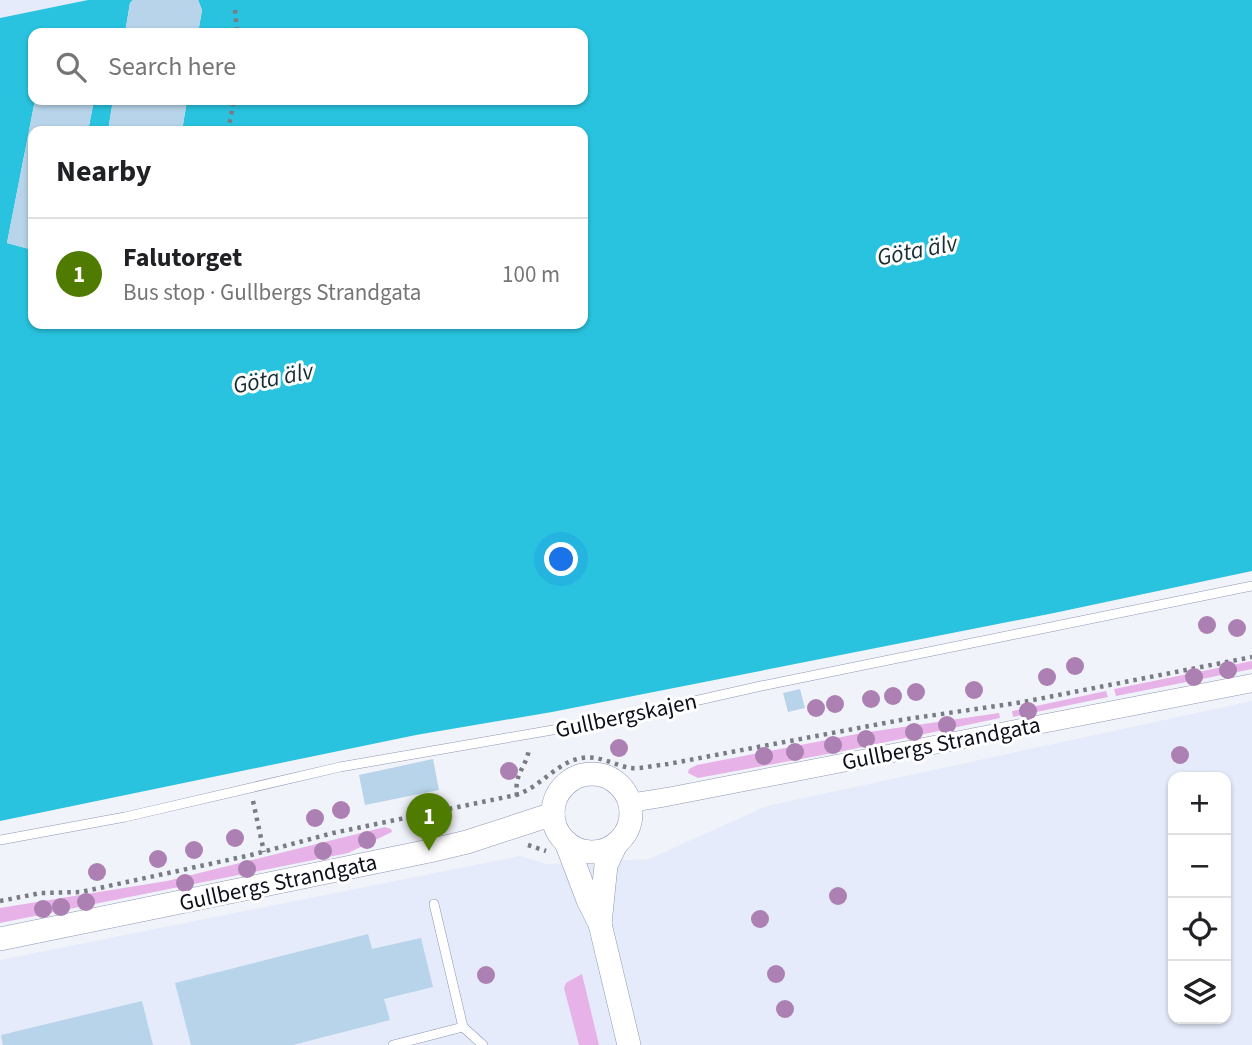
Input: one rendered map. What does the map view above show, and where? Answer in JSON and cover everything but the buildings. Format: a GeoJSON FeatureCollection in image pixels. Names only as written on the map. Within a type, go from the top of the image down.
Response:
{"type":"FeatureCollection","features":[{"type":"Feature","properties":{"kind":"street","name":"Gullbergs Strandgata"},"geometry":{"type":"LineString","coordinates":[[630,803],[1252,682]]}},
{"type":"Feature","properties":{"kind":"street"},"geometry":{"type":"LineString","coordinates":[[600,924],[606,865],[615,844],[628,829],[630,803],[621,786],[611,779],[600,774],[587,774],[570,780],[561,789],[555,800],[553,814],[559,848],[600,924],[629,1045]]}},
{"type":"Feature","properties":{"kind":"street","name":"Gullbergs Strandgata"},"geometry":{"type":"LineString","coordinates":[[0,939],[441,848],[553,814]]}},
{"type":"Feature","properties":{"kind":"street"},"geometry":{"type":"LineString","coordinates":[[559,848],[591,852],[604,850],[615,844]]}},
{"type":"Feature","properties":{"kind":"lane","name":"Gullbergskajen"},"geometry":{"type":"LineString","coordinates":[[0,840],[251,790],[340,767],[610,720],[761,686],[1252,586]]}},
{"type":"Feature","properties":{"kind":"lane"},"geometry":{"type":"LineString","coordinates":[[434,904],[463,1027],[483,1045]]}},
{"type":"Feature","properties":{"kind":"lane"},"geometry":{"type":"LineString","coordinates":[[393,1045],[463,1027]]}},
{"type":"Feature","properties":{"kind":"path"},"geometry":{"type":"LineString","coordinates":[[234,9],[236,28]]}},
{"type":"Feature","properties":{"kind":"path"},"geometry":{"type":"LineString","coordinates":[[229,126],[233,105]]}},
{"type":"Feature","properties":{"kind":"path"},"geometry":{"type":"LineString","coordinates":[[0,901],[41,893],[81,892],[264,852],[333,833],[529,791],[569,762],[583,758],[607,760],[632,768],[668,764],[901,720],[1023,702],[1252,657]]}},
{"type":"Feature","properties":{"kind":"path"},"geometry":{"type":"LineString","coordinates":[[516,794],[518,773],[527,761],[532,734]]}},
{"type":"Feature","properties":{"kind":"path"},"geometry":{"type":"LineString","coordinates":[[251,790],[264,852]]}},
{"type":"Feature","properties":{"kind":"path"},"geometry":{"type":"LineString","coordinates":[[523,823],[527,845],[559,848]]}},
{"type":"Feature","properties":{"kind":"shaded area"},"geometry":{"type":"Polygon","coordinates":[[[0,0],[88,0],[0,18],[0,0]]]}},
{"type":"Feature","properties":{"kind":"shaded area"},"geometry":{"type":"Polygon","coordinates":[[[1252,661],[1252,669],[1116,696],[1114,689],[1252,661]]]}},
{"type":"Feature","properties":{"kind":"shaded area"},"geometry":{"type":"Polygon","coordinates":[[[1106,691],[1108,697],[1013,717],[1012,711],[1106,691]]]}},
{"type":"Feature","properties":{"kind":"shaded area"},"geometry":{"type":"Polygon","coordinates":[[[1252,701],[1252,1045],[0,1045],[0,960],[520,856],[547,864],[649,859],[767,806],[1252,701]]]}},
{"type":"Feature","properties":{"kind":"shaded area"},"geometry":{"type":"Polygon","coordinates":[[[999,713],[1000,718],[844,751],[698,778],[688,773],[689,769],[697,765],[862,733],[999,713]]]}},
{"type":"Feature","properties":{"kind":"shaded area"},"geometry":{"type":"Polygon","coordinates":[[[385,827],[392,832],[348,853],[0,923],[0,908],[167,881],[385,827]]]}},
{"type":"Feature","properties":{"kind":"shaded area"},"geometry":{"type":"Polygon","coordinates":[[[582,974],[599,1045],[579,1045],[564,988],[566,983],[582,974]]]}},
{"type":"Feature","properties":{"kind":"water","name":"Göta älv"},"geometry":{"type":"Polygon","coordinates":[[[88,0],[133,0],[130,3],[126,28],[28,28],[28,105],[34,105],[7,243],[28,249],[28,329],[588,329],[588,126],[183,126],[186,105],[588,105],[588,28],[199,28],[202,10],[198,0],[1252,0],[1252,571],[552,712],[416,735],[0,821],[0,18],[88,0]]]}},
{"type":"Feature","properties":{"kind":"water"},"geometry":{"type":"Polygon","coordinates":[[[93,105],[112,105],[109,126],[89,126],[93,105]]]}},
{"type":"Feature","properties":{"kind":"place","name":"Falutorget"},"geometry":{"type":"Point","coordinates":[429,851]}}]}
